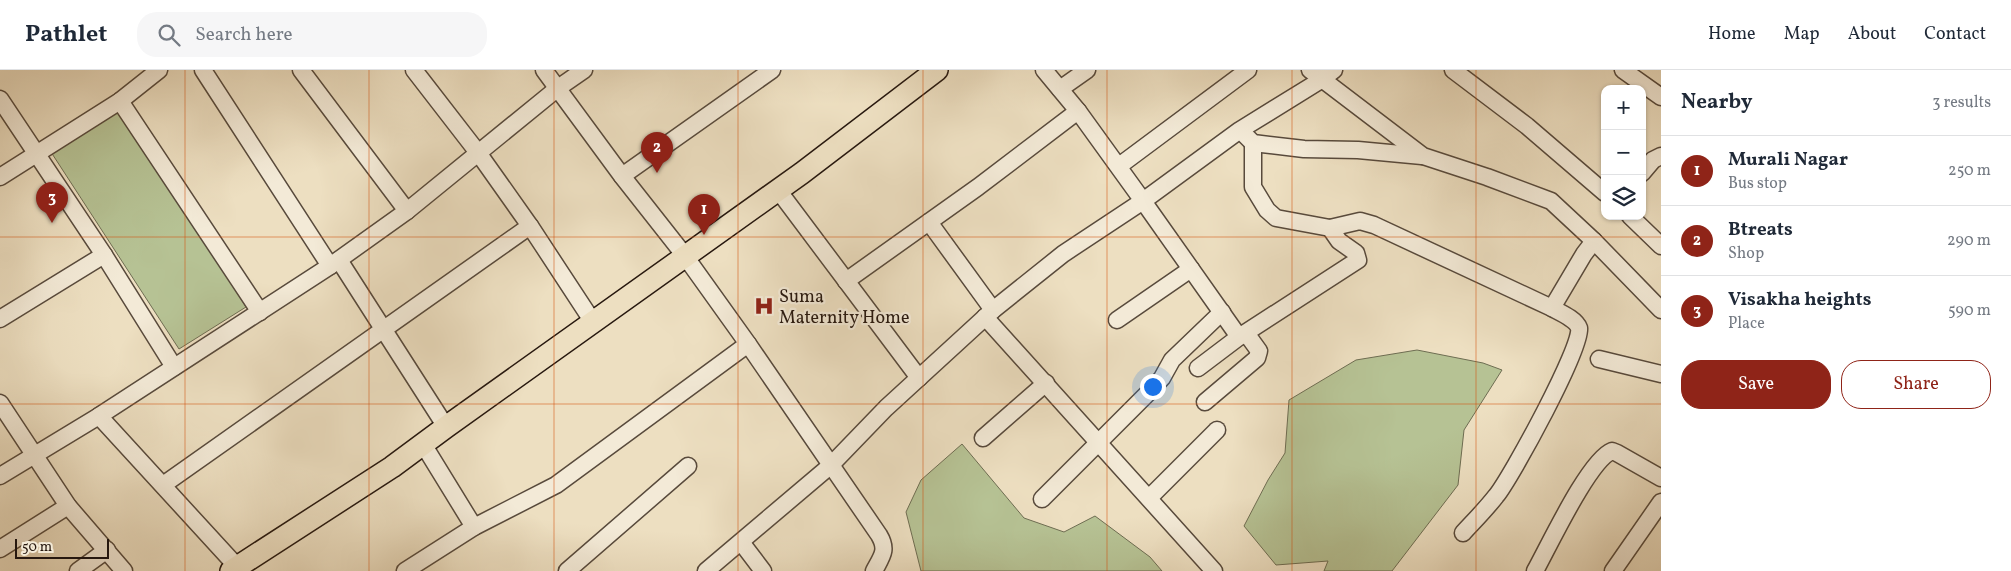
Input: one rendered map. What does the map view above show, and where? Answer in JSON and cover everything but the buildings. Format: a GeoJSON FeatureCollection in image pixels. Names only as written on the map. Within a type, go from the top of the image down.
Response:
{"type":"FeatureCollection","features":[{"type":"Feature","properties":{"kind":"main road"},"geometry":{"type":"LineString","coordinates":[[237,570],[392,468],[446,426],[778,190],[929,72]]}},
{"type":"Feature","properties":{"kind":"street"},"geometry":{"type":"LineString","coordinates":[[0,177],[120,101],[159,70]]}},
{"type":"Feature","properties":{"kind":"street"},"geometry":{"type":"LineString","coordinates":[[203,70],[335,263],[384,330],[446,426]]}},
{"type":"Feature","properties":{"kind":"street"},"geometry":{"type":"LineString","coordinates":[[301,70],[407,211]]}},
{"type":"Feature","properties":{"kind":"street"},"geometry":{"type":"LineString","coordinates":[[414,70],[479,154],[530,226],[593,322]]}},
{"type":"Feature","properties":{"kind":"street"},"geometry":{"type":"LineString","coordinates":[[544,70],[622,176],[685,256],[748,344],[883,543],[884,552],[874,571]]}},
{"type":"Feature","properties":{"kind":"street"},"geometry":{"type":"LineString","coordinates":[[0,476],[99,416],[335,263],[407,211],[558,88],[584,70]]}},
{"type":"Feature","properties":{"kind":"street"},"geometry":{"type":"LineString","coordinates":[[622,176],[772,70]]}},
{"type":"Feature","properties":{"kind":"street"},"geometry":{"type":"LineString","coordinates":[[1044,70],[1118,166],[1222,312],[1259,351],[1257,358],[1205,402]]}},
{"type":"Feature","properties":{"kind":"street"},"geometry":{"type":"LineString","coordinates":[[1060,89],[1087,70]]}},
{"type":"Feature","properties":{"kind":"street"},"geometry":{"type":"LineString","coordinates":[[1118,166],[1248,70]]}},
{"type":"Feature","properties":{"kind":"street"},"geometry":{"type":"LineString","coordinates":[[1453,70],[1527,126],[1601,190]]}},
{"type":"Feature","properties":{"kind":"street"},"geometry":{"type":"LineString","coordinates":[[1623,70],[1661,97]]}},
{"type":"Feature","properties":{"kind":"street"},"geometry":{"type":"LineString","coordinates":[[706,571],[830,466],[886,408],[989,314],[1063,254],[1143,202],[1321,73],[1423,156]]}},
{"type":"Feature","properties":{"kind":"street"},"geometry":{"type":"LineString","coordinates":[[0,99],[104,255],[174,368]]}},
{"type":"Feature","properties":{"kind":"street"},"geometry":{"type":"LineString","coordinates":[[120,101],[260,312]]}},
{"type":"Feature","properties":{"kind":"street"},"geometry":{"type":"LineString","coordinates":[[846,280],[929,222],[1078,112]]}},
{"type":"Feature","properties":{"kind":"street"},"geometry":{"type":"LineString","coordinates":[[1240,130],[1253,143],[1304,149],[1358,150],[1423,156],[1519,188],[1551,201],[1594,241],[1661,310]]}},
{"type":"Feature","properties":{"kind":"street"},"geometry":{"type":"LineString","coordinates":[[1253,143],[1253,187],[1267,210],[1276,218],[1330,228],[1360,221],[1374,225],[1552,308],[1576,324],[1580,329],[1572,353],[1537,429],[1517,465],[1497,496],[1463,533]]}},
{"type":"Feature","properties":{"kind":"street"},"geometry":{"type":"LineString","coordinates":[[1646,168],[1653,160],[1661,156]]}},
{"type":"Feature","properties":{"kind":"street"},"geometry":{"type":"LineString","coordinates":[[778,190],[919,378]]}},
{"type":"Feature","properties":{"kind":"street"},"geometry":{"type":"LineString","coordinates":[[1634,220],[1661,246]]}},
{"type":"Feature","properties":{"kind":"street"},"geometry":{"type":"LineString","coordinates":[[929,222],[989,314],[1046,383],[1214,571]]}},
{"type":"Feature","properties":{"kind":"street"},"geometry":{"type":"LineString","coordinates":[[163,486],[530,226]]}},
{"type":"Feature","properties":{"kind":"street"},"geometry":{"type":"LineString","coordinates":[[1198,368],[1242,335],[1358,260],[1356,253],[1339,241],[1330,228]]}},
{"type":"Feature","properties":{"kind":"street"},"geometry":{"type":"LineString","coordinates":[[1552,308],[1584,254],[1594,241]]}},
{"type":"Feature","properties":{"kind":"street"},"geometry":{"type":"LineString","coordinates":[[0,319],[104,255]]}},
{"type":"Feature","properties":{"kind":"street"},"geometry":{"type":"LineString","coordinates":[[1117,320],[1191,268]]}},
{"type":"Feature","properties":{"kind":"street"},"geometry":{"type":"LineString","coordinates":[[1042,498],[1153,388],[1162,378],[1172,360],[1222,312]]}},
{"type":"Feature","properties":{"kind":"street"},"geometry":{"type":"LineString","coordinates":[[406,571],[474,527],[556,486],[748,344]]}},
{"type":"Feature","properties":{"kind":"street"},"geometry":{"type":"LineString","coordinates":[[1599,359],[1661,374]]}},
{"type":"Feature","properties":{"kind":"street"},"geometry":{"type":"LineString","coordinates":[[984,438],[1046,383]]}},
{"type":"Feature","properties":{"kind":"street"},"geometry":{"type":"LineString","coordinates":[[0,403],[68,506],[124,571]]}},
{"type":"Feature","properties":{"kind":"street"},"geometry":{"type":"LineString","coordinates":[[99,416],[237,570]]}},
{"type":"Feature","properties":{"kind":"street"},"geometry":{"type":"LineString","coordinates":[[1149,498],[1217,430]]}},
{"type":"Feature","properties":{"kind":"street"},"geometry":{"type":"LineString","coordinates":[[423,444],[474,527]]}},
{"type":"Feature","properties":{"kind":"street"},"geometry":{"type":"LineString","coordinates":[[1535,571],[1589,475],[1608,452],[1617,452],[1661,478]]}},
{"type":"Feature","properties":{"kind":"street"},"geometry":{"type":"LineString","coordinates":[[567,571],[688,466]]}},
{"type":"Feature","properties":{"kind":"street"},"geometry":{"type":"LineString","coordinates":[[1613,571],[1661,502]]}},
{"type":"Feature","properties":{"kind":"street"},"geometry":{"type":"LineString","coordinates":[[0,549],[68,506]]}},
{"type":"Feature","properties":{"kind":"street"},"geometry":{"type":"LineString","coordinates":[[741,542],[762,571]]}},
{"type":"Feature","properties":{"kind":"street"},"geometry":{"type":"LineString","coordinates":[[78,571],[106,550]]}},
{"type":"Feature","properties":{"kind":"green space"},"geometry":{"type":"Polygon","coordinates":[[[118,102],[246,307],[179,349],[49,149],[118,102]]]}},
{"type":"Feature","properties":{"kind":"green space"},"geometry":{"type":"Polygon","coordinates":[[[1417,350],[1483,363],[1502,370],[1464,430],[1458,485],[1392,571],[1324,571],[1328,561],[1276,565],[1244,526],[1268,480],[1285,453],[1289,400],[1356,360],[1417,350]]]}},
{"type":"Feature","properties":{"kind":"green space"},"geometry":{"type":"Polygon","coordinates":[[[962,444],[1024,518],[1064,532],[1095,516],[1150,557],[1162,571],[921,571],[906,512],[921,480],[962,444]]]}},
{"type":"Feature","properties":{"kind":"place","name":"Btreats"},"geometry":{"type":"Point","coordinates":[657,173]}},
{"type":"Feature","properties":{"kind":"place","name":"Visakha heights"},"geometry":{"type":"Point","coordinates":[52,223]}},
{"type":"Feature","properties":{"kind":"place","name":"Murali Nagar"},"geometry":{"type":"Point","coordinates":[704,235]}},
{"type":"Feature","properties":{"kind":"place","name":"Suma Maternity Home"},"geometry":{"type":"Point","coordinates":[764,306]}}]}
